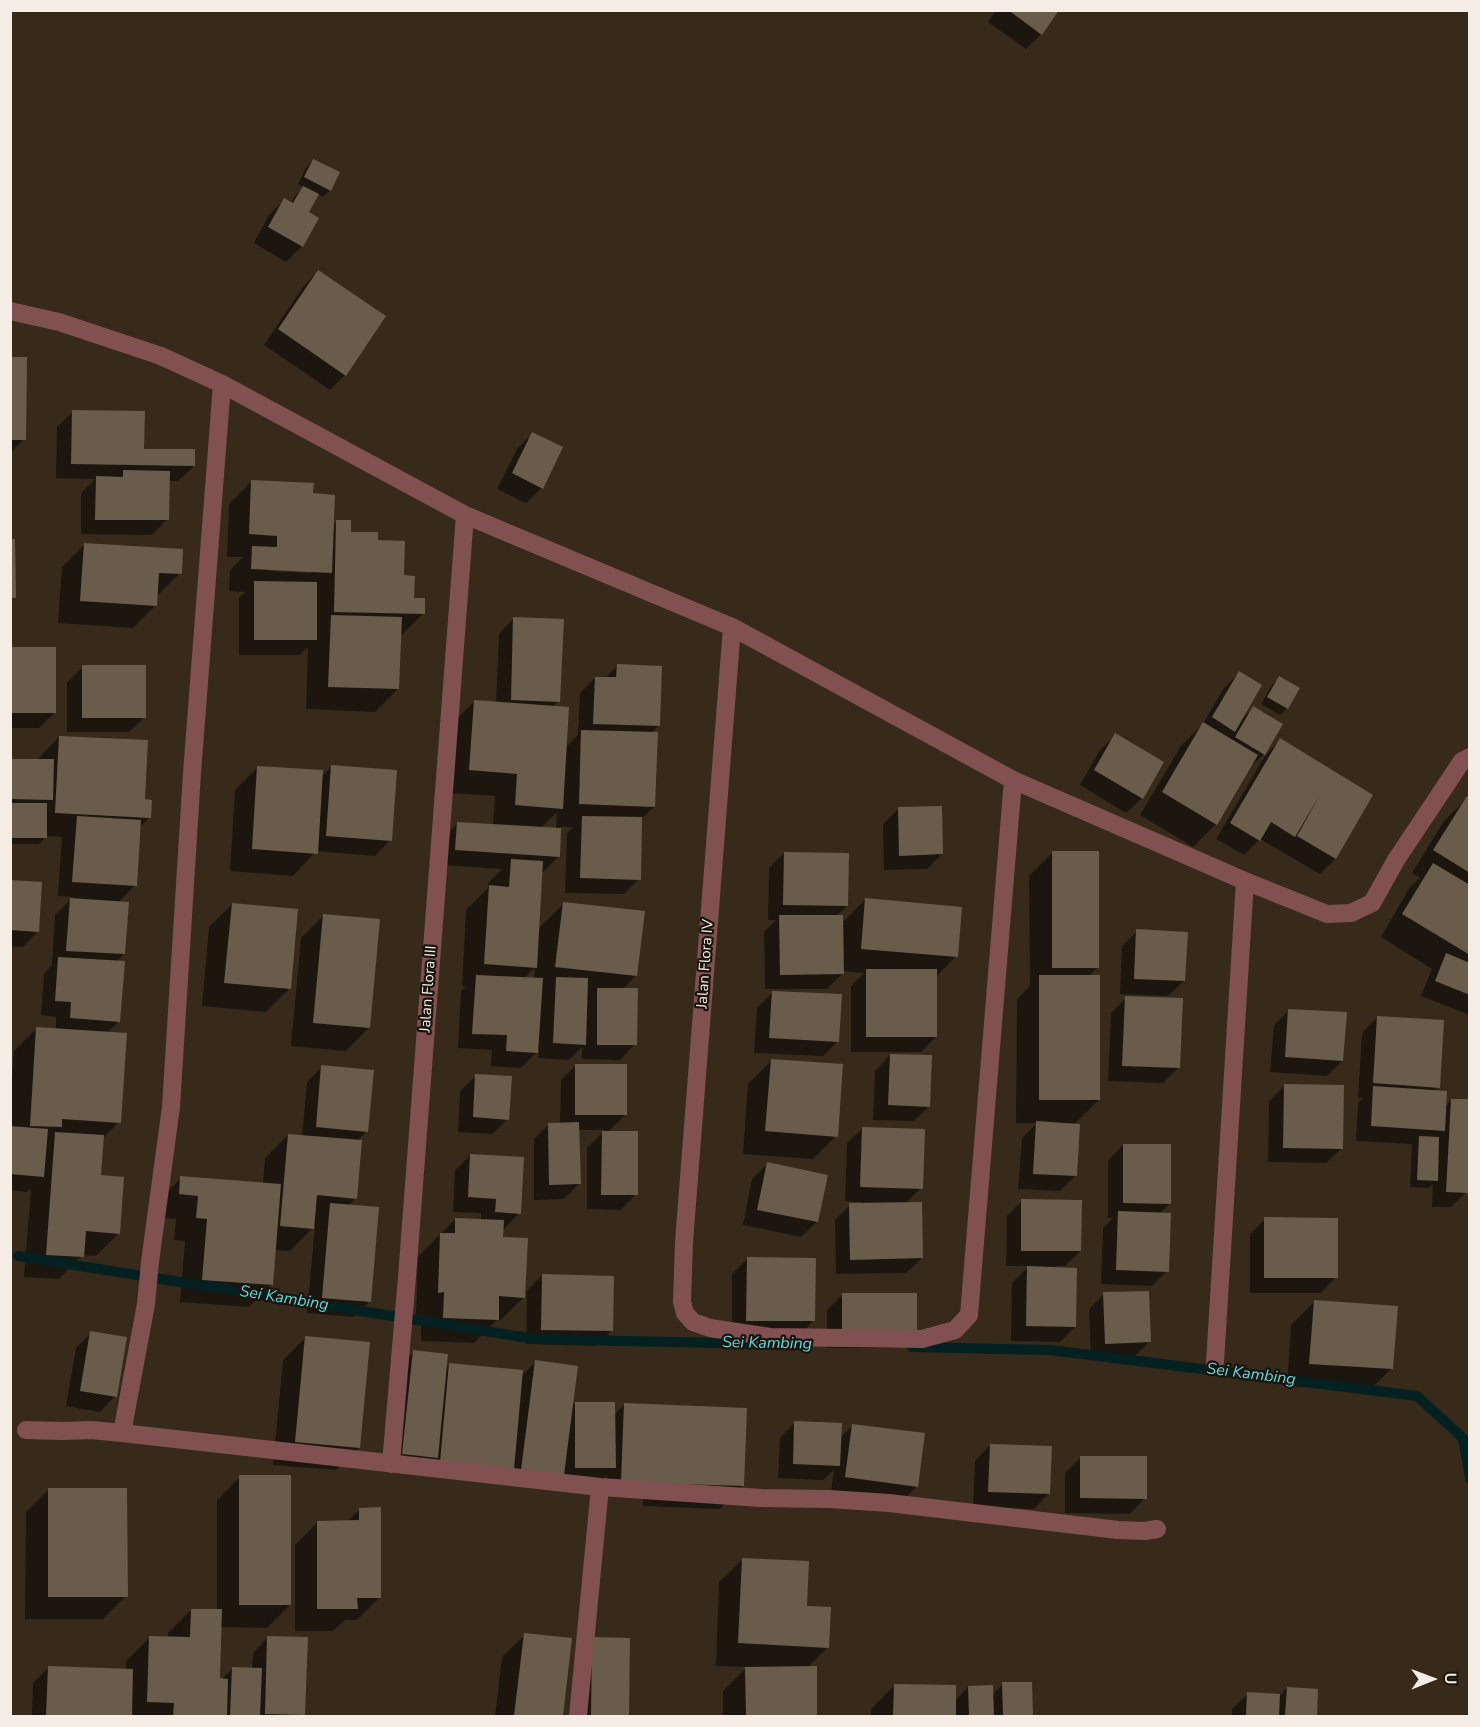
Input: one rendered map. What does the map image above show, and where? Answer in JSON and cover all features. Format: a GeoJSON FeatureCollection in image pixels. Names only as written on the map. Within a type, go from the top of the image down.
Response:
{"type":"FeatureCollection","features":[{"type":"Feature","properties":{"kind":"street"},"geometry":{"type":"LineString","coordinates":[[10,311],[59,322],[161,356],[222,384],[465,515],[732,627],[1013,780],[1245,881],[1327,914],[1351,913],[1372,903],[1396,860],[1442,790],[1462,761],[1470,757]]}},
{"type":"Feature","properties":{"kind":"street"},"geometry":{"type":"LineString","coordinates":[[122,1433],[146,1304],[171,1107],[192,773],[222,384]]}},
{"type":"Feature","properties":{"kind":"street","name":"Jalan Flora III"},"geometry":{"type":"LineString","coordinates":[[391,1464],[465,515]]}},
{"type":"Feature","properties":{"kind":"street","name":"Jalan Flora IV"},"geometry":{"type":"LineString","coordinates":[[732,627],[684,1242],[682,1302],[685,1313],[693,1322],[710,1328],[770,1336],[922,1339],[956,1330],[969,1315],[1013,780]]}},
{"type":"Feature","properties":{"kind":"street"},"geometry":{"type":"LineString","coordinates":[[1215,1362],[1245,881]]}},
{"type":"Feature","properties":{"kind":"street"},"geometry":{"type":"LineString","coordinates":[[26,1430],[91,1430],[122,1433],[600,1487],[761,1498],[829,1498],[1118,1530],[1157,1529]]}},
{"type":"Feature","properties":{"kind":"street"},"geometry":{"type":"LineString","coordinates":[[578,1716],[600,1487]]}},
{"type":"Feature","properties":{"kind":"building"},"geometry":{"type":"Polygon","coordinates":[[[1008,10],[1059,10],[1042,35],[1008,10]]]}},
{"type":"Feature","properties":{"kind":"building"},"geometry":{"type":"Polygon","coordinates":[[[313,159],[340,172],[331,191],[304,177],[313,159]]]}},
{"type":"Feature","properties":{"kind":"building"},"geometry":{"type":"Polygon","coordinates":[[[303,186],[319,194],[309,212],[319,218],[303,247],[268,227],[284,198],[293,203],[303,186]]]}},
{"type":"Feature","properties":{"kind":"building"},"geometry":{"type":"Polygon","coordinates":[[[318,270],[386,316],[346,376],[278,329],[318,270]]]}},
{"type":"Feature","properties":{"kind":"building"},"geometry":{"type":"Polygon","coordinates":[[[10,357],[27,357],[26,440],[10,440],[10,357]]]}},
{"type":"Feature","properties":{"kind":"building"},"geometry":{"type":"Polygon","coordinates":[[[72,410],[145,411],[144,449],[195,449],[195,466],[71,464],[72,410]]]}},
{"type":"Feature","properties":{"kind":"building"},"geometry":{"type":"Polygon","coordinates":[[[532,432],[563,447],[543,489],[512,473],[532,432]]]}},
{"type":"Feature","properties":{"kind":"building"},"geometry":{"type":"Polygon","coordinates":[[[123,470],[170,471],[169,520],[95,520],[96,476],[123,477],[123,470]]]}},
{"type":"Feature","properties":{"kind":"building"},"geometry":{"type":"Polygon","coordinates":[[[251,480],[314,483],[313,493],[335,495],[332,573],[251,569],[252,546],[277,547],[277,536],[249,534],[251,480]]]}},
{"type":"Feature","properties":{"kind":"building"},"geometry":{"type":"Polygon","coordinates":[[[336,520],[351,520],[351,532],[378,532],[378,540],[405,541],[404,575],[415,576],[414,598],[425,598],[425,614],[334,612],[336,520]]]}},
{"type":"Feature","properties":{"kind":"building"},"geometry":{"type":"Polygon","coordinates":[[[10,539],[15,539],[16,598],[10,598],[10,539]]]}},
{"type":"Feature","properties":{"kind":"building"},"geometry":{"type":"Polygon","coordinates":[[[84,543],[183,549],[182,574],[159,573],[157,606],[80,601],[84,543]]]}},
{"type":"Feature","properties":{"kind":"building"},"geometry":{"type":"Polygon","coordinates":[[[254,581],[317,582],[317,640],[254,640],[254,581]]]}},
{"type":"Feature","properties":{"kind":"building"},"geometry":{"type":"Polygon","coordinates":[[[331,615],[402,617],[399,689],[328,687],[331,615]]]}},
{"type":"Feature","properties":{"kind":"building"},"geometry":{"type":"Polygon","coordinates":[[[513,617],[564,619],[560,702],[511,700],[513,617]]]}},
{"type":"Feature","properties":{"kind":"building"},"geometry":{"type":"Polygon","coordinates":[[[10,647],[56,647],[56,713],[10,713],[10,647]]]}},
{"type":"Feature","properties":{"kind":"building"},"geometry":{"type":"Polygon","coordinates":[[[617,664],[662,666],[660,726],[593,724],[595,677],[616,677],[617,664]]]}},
{"type":"Feature","properties":{"kind":"building"},"geometry":{"type":"Polygon","coordinates":[[[82,665],[146,665],[146,718],[82,718],[82,665]]]}},
{"type":"Feature","properties":{"kind":"building"},"geometry":{"type":"Polygon","coordinates":[[[1239,671],[1262,685],[1235,732],[1212,717],[1239,671]]]}},
{"type":"Feature","properties":{"kind":"building"},"geometry":{"type":"Polygon","coordinates":[[[1279,676],[1300,688],[1288,709],[1267,697],[1279,676]]]}},
{"type":"Feature","properties":{"kind":"building"},"geometry":{"type":"Polygon","coordinates":[[[474,700],[569,707],[563,809],[515,805],[517,774],[469,770],[474,700]]]}},
{"type":"Feature","properties":{"kind":"building"},"geometry":{"type":"Polygon","coordinates":[[[1253,706],[1283,724],[1265,755],[1235,737],[1253,706]]]}},
{"type":"Feature","properties":{"kind":"building"},"geometry":{"type":"Polygon","coordinates":[[[1203,722],[1258,755],[1217,825],[1162,792],[1203,722]]]}},
{"type":"Feature","properties":{"kind":"building"},"geometry":{"type":"Polygon","coordinates":[[[581,730],[658,732],[655,807],[579,804],[581,730]]]}},
{"type":"Feature","properties":{"kind":"building"},"geometry":{"type":"Polygon","coordinates":[[[1115,733],[1164,762],[1143,799],[1094,770],[1115,733]]]}},
{"type":"Feature","properties":{"kind":"building"},"geometry":{"type":"Polygon","coordinates":[[[59,736],[148,740],[145,799],[152,800],[151,818],[55,813],[59,736]]]}},
{"type":"Feature","properties":{"kind":"building"},"geometry":{"type":"Polygon","coordinates":[[[1280,738],[1373,795],[1336,859],[1297,836],[1321,793],[1295,837],[1271,822],[1260,841],[1230,823],[1280,738]]]}},
{"type":"Feature","properties":{"kind":"building"},"geometry":{"type":"Polygon","coordinates":[[[10,759],[54,759],[53,800],[10,799],[10,759]]]}},
{"type":"Feature","properties":{"kind":"building"},"geometry":{"type":"Polygon","coordinates":[[[331,765],[397,770],[392,841],[326,836],[331,765]]]}},
{"type":"Feature","properties":{"kind":"building"},"geometry":{"type":"Polygon","coordinates":[[[257,766],[323,770],[318,854],[252,849],[257,766]]]}},
{"type":"Feature","properties":{"kind":"building"},"geometry":{"type":"Polygon","coordinates":[[[1467,796],[1470,798],[1470,873],[1433,850],[1467,796]]]}},
{"type":"Feature","properties":{"kind":"building"},"geometry":{"type":"Polygon","coordinates":[[[10,803],[47,803],[47,838],[10,838],[10,803]]]}},
{"type":"Feature","properties":{"kind":"building"},"geometry":{"type":"Polygon","coordinates":[[[942,806],[943,854],[899,856],[898,807],[942,806]]]}},
{"type":"Feature","properties":{"kind":"building"},"geometry":{"type":"Polygon","coordinates":[[[77,816],[141,820],[137,886],[72,882],[77,816]]]}},
{"type":"Feature","properties":{"kind":"building"},"geometry":{"type":"Polygon","coordinates":[[[582,816],[642,817],[641,880],[580,878],[582,816]]]}},
{"type":"Feature","properties":{"kind":"building"},"geometry":{"type":"Polygon","coordinates":[[[457,822],[561,828],[560,857],[455,850],[457,822]]]}},
{"type":"Feature","properties":{"kind":"building"},"geometry":{"type":"Polygon","coordinates":[[[1052,851],[1099,851],[1099,968],[1052,968],[1052,851]]]}},
{"type":"Feature","properties":{"kind":"building"},"geometry":{"type":"Polygon","coordinates":[[[784,852],[849,853],[848,906],[783,905],[784,852]]]}},
{"type":"Feature","properties":{"kind":"building"},"geometry":{"type":"Polygon","coordinates":[[[511,859],[543,861],[537,968],[484,964],[489,885],[509,887],[511,859]]]}},
{"type":"Feature","properties":{"kind":"building"},"geometry":{"type":"Polygon","coordinates":[[[1433,863],[1470,885],[1470,955],[1402,914],[1433,863]]]}},
{"type":"Feature","properties":{"kind":"building"},"geometry":{"type":"Polygon","coordinates":[[[10,880],[42,882],[39,932],[10,930],[10,880]]]}},
{"type":"Feature","properties":{"kind":"building"},"geometry":{"type":"Polygon","coordinates":[[[70,898],[129,902],[125,954],[66,951],[70,898]]]}},
{"type":"Feature","properties":{"kind":"building"},"geometry":{"type":"Polygon","coordinates":[[[865,898],[962,907],[958,957],[861,949],[865,898]]]}},
{"type":"Feature","properties":{"kind":"building"},"geometry":{"type":"Polygon","coordinates":[[[563,902],[645,911],[637,976],[555,967],[563,902]]]}},
{"type":"Feature","properties":{"kind":"building"},"geometry":{"type":"Polygon","coordinates":[[[232,903],[298,909],[291,989],[224,983],[232,903]]]}},
{"type":"Feature","properties":{"kind":"building"},"geometry":{"type":"Polygon","coordinates":[[[323,914],[380,919],[370,1028],[313,1023],[323,914]]]}},
{"type":"Feature","properties":{"kind":"building"},"geometry":{"type":"Polygon","coordinates":[[[779,915],[843,915],[844,974],[780,975],[779,915]]]}},
{"type":"Feature","properties":{"kind":"building"},"geometry":{"type":"Polygon","coordinates":[[[1136,929],[1188,932],[1185,981],[1134,979],[1136,929]]]}},
{"type":"Feature","properties":{"kind":"building"},"geometry":{"type":"Polygon","coordinates":[[[1446,953],[1470,963],[1470,995],[1435,981],[1446,953]]]}},
{"type":"Feature","properties":{"kind":"building"},"geometry":{"type":"Polygon","coordinates":[[[58,957],[125,961],[120,1022],[70,1018],[71,1002],[55,1001],[58,957]]]}},
{"type":"Feature","properties":{"kind":"building"},"geometry":{"type":"Polygon","coordinates":[[[866,969],[937,969],[937,1037],[866,1037],[866,969]]]}},
{"type":"Feature","properties":{"kind":"building"},"geometry":{"type":"Polygon","coordinates":[[[476,975],[543,978],[538,1053],[506,1051],[507,1035],[472,1034],[476,975]]]}},
{"type":"Feature","properties":{"kind":"building"},"geometry":{"type":"Polygon","coordinates":[[[1039,975],[1100,975],[1100,1100],[1039,1100],[1039,975]]]}},
{"type":"Feature","properties":{"kind":"building"},"geometry":{"type":"Polygon","coordinates":[[[556,977],[588,978],[586,1045],[553,1043],[556,977]]]}},
{"type":"Feature","properties":{"kind":"building"},"geometry":{"type":"Polygon","coordinates":[[[597,988],[638,988],[637,1045],[597,1045],[597,988]]]}},
{"type":"Feature","properties":{"kind":"building"},"geometry":{"type":"Polygon","coordinates":[[[772,991],[842,994],[839,1042],[769,1038],[772,991]]]}},
{"type":"Feature","properties":{"kind":"building"},"geometry":{"type":"Polygon","coordinates":[[[1125,996],[1183,998],[1180,1068],[1122,1066],[1125,996]]]}},
{"type":"Feature","properties":{"kind":"building"},"geometry":{"type":"Polygon","coordinates":[[[1288,1009],[1347,1012],[1343,1061],[1285,1057],[1288,1009]]]}},
{"type":"Feature","properties":{"kind":"building"},"geometry":{"type":"Polygon","coordinates":[[[1377,1016],[1444,1020],[1440,1088],[1373,1083],[1377,1016]]]}},
{"type":"Feature","properties":{"kind":"building"},"geometry":{"type":"Polygon","coordinates":[[[36,1027],[127,1033],[121,1123],[62,1119],[62,1127],[30,1126],[36,1027]]]}},
{"type":"Feature","properties":{"kind":"building"},"geometry":{"type":"Polygon","coordinates":[[[890,1054],[932,1055],[930,1107],[888,1105],[890,1054]]]}},
{"type":"Feature","properties":{"kind":"building"},"geometry":{"type":"Polygon","coordinates":[[[771,1059],[843,1064],[838,1137],[765,1131],[771,1059]]]}},
{"type":"Feature","properties":{"kind":"building"},"geometry":{"type":"Polygon","coordinates":[[[575,1064],[627,1064],[627,1115],[575,1115],[575,1064]]]}},
{"type":"Feature","properties":{"kind":"building"},"geometry":{"type":"Polygon","coordinates":[[[321,1065],[374,1070],[368,1132],[316,1127],[321,1065]]]}},
{"type":"Feature","properties":{"kind":"building"},"geometry":{"type":"Polygon","coordinates":[[[475,1074],[512,1076],[509,1120],[473,1117],[475,1074]]]}},
{"type":"Feature","properties":{"kind":"building"},"geometry":{"type":"Polygon","coordinates":[[[1284,1084],[1344,1085],[1343,1149],[1283,1148],[1284,1084]]]}},
{"type":"Feature","properties":{"kind":"building"},"geometry":{"type":"Polygon","coordinates":[[[1373,1086],[1447,1091],[1445,1131],[1371,1126],[1373,1086]]]}},
{"type":"Feature","properties":{"kind":"building"},"geometry":{"type":"Polygon","coordinates":[[[1451,1099],[1470,1099],[1468,1193],[1446,1192],[1451,1099]]]}},
{"type":"Feature","properties":{"kind":"building"},"geometry":{"type":"Polygon","coordinates":[[[1036,1121],[1080,1124],[1077,1176],[1033,1174],[1036,1121]]]}},
{"type":"Feature","properties":{"kind":"building"},"geometry":{"type":"Polygon","coordinates":[[[579,1122],[581,1184],[549,1185],[548,1123],[579,1122]]]}},
{"type":"Feature","properties":{"kind":"building"},"geometry":{"type":"Polygon","coordinates":[[[10,1126],[48,1129],[44,1177],[10,1174],[10,1126]]]}},
{"type":"Feature","properties":{"kind":"building"},"geometry":{"type":"Polygon","coordinates":[[[862,1127],[925,1129],[923,1189],[860,1187],[862,1127]]]}},
{"type":"Feature","properties":{"kind":"building"},"geometry":{"type":"Polygon","coordinates":[[[602,1131],[638,1131],[638,1195],[601,1195],[602,1131]]]}},
{"type":"Feature","properties":{"kind":"building"},"geometry":{"type":"Polygon","coordinates":[[[55,1132],[104,1135],[101,1175],[124,1177],[120,1234],[86,1231],[84,1257],[46,1255],[55,1132]]]}},
{"type":"Feature","properties":{"kind":"building"},"geometry":{"type":"Polygon","coordinates":[[[288,1134],[362,1140],[357,1199],[317,1195],[314,1229],[280,1226],[288,1134]]]}},
{"type":"Feature","properties":{"kind":"building"},"geometry":{"type":"Polygon","coordinates":[[[1419,1136],[1439,1137],[1438,1181],[1417,1180],[1419,1136]]]}},
{"type":"Feature","properties":{"kind":"building"},"geometry":{"type":"Polygon","coordinates":[[[1123,1144],[1171,1144],[1171,1204],[1123,1203],[1123,1144]]]}},
{"type":"Feature","properties":{"kind":"building"},"geometry":{"type":"Polygon","coordinates":[[[470,1154],[524,1157],[521,1214],[495,1212],[496,1199],[468,1197],[470,1154]]]}},
{"type":"Feature","properties":{"kind":"building"},"geometry":{"type":"Polygon","coordinates":[[[767,1162],[828,1175],[818,1222],[757,1210],[767,1162]]]}},
{"type":"Feature","properties":{"kind":"building"},"geometry":{"type":"Polygon","coordinates":[[[180,1176],[281,1184],[273,1285],[202,1280],[207,1219],[196,1218],[198,1196],[179,1194],[180,1176]]]}},
{"type":"Feature","properties":{"kind":"building"},"geometry":{"type":"Polygon","coordinates":[[[1021,1199],[1082,1200],[1081,1251],[1021,1251],[1021,1199]]]}},
{"type":"Feature","properties":{"kind":"building"},"geometry":{"type":"Polygon","coordinates":[[[922,1202],[923,1258],[850,1260],[849,1203],[922,1202]]]}},
{"type":"Feature","properties":{"kind":"building"},"geometry":{"type":"Polygon","coordinates":[[[330,1203],[379,1207],[371,1302],[322,1298],[330,1203]]]}},
{"type":"Feature","properties":{"kind":"building"},"geometry":{"type":"Polygon","coordinates":[[[1118,1211],[1171,1213],[1169,1272],[1116,1270],[1118,1211]]]}},
{"type":"Feature","properties":{"kind":"building"},"geometry":{"type":"Polygon","coordinates":[[[1264,1217],[1338,1218],[1338,1278],[1264,1278],[1264,1217]]]}},
{"type":"Feature","properties":{"kind":"building"},"geometry":{"type":"Polygon","coordinates":[[[455,1218],[504,1220],[503,1237],[528,1238],[525,1298],[499,1296],[499,1320],[443,1318],[444,1292],[438,1293],[440,1233],[455,1233],[455,1218]]]}},
{"type":"Feature","properties":{"kind":"building"},"geometry":{"type":"Polygon","coordinates":[[[747,1257],[816,1258],[815,1321],[746,1321],[747,1257]]]}},
{"type":"Feature","properties":{"kind":"building"},"geometry":{"type":"Polygon","coordinates":[[[1027,1266],[1077,1268],[1076,1327],[1026,1326],[1027,1266]]]}},
{"type":"Feature","properties":{"kind":"building"},"geometry":{"type":"Polygon","coordinates":[[[542,1274],[614,1276],[613,1331],[541,1330],[542,1274]]]}},
{"type":"Feature","properties":{"kind":"building"},"geometry":{"type":"Polygon","coordinates":[[[1149,1291],[1151,1342],[1105,1344],[1103,1292],[1149,1291]]]}},
{"type":"Feature","properties":{"kind":"building"},"geometry":{"type":"Polygon","coordinates":[[[842,1293],[917,1293],[917,1333],[842,1334],[842,1293]]]}},
{"type":"Feature","properties":{"kind":"building"},"geometry":{"type":"Polygon","coordinates":[[[1314,1300],[1398,1306],[1393,1369],[1309,1364],[1314,1300]]]}},
{"type":"Feature","properties":{"kind":"building"},"geometry":{"type":"Polygon","coordinates":[[[90,1331],[127,1337],[117,1397],[80,1391],[90,1331]]]}},
{"type":"Feature","properties":{"kind":"building"},"geometry":{"type":"Polygon","coordinates":[[[305,1336],[370,1342],[360,1448],[295,1442],[305,1336]]]}},
{"type":"Feature","properties":{"kind":"building"},"geometry":{"type":"Polygon","coordinates":[[[413,1350],[448,1354],[438,1458],[402,1454],[413,1350]]]}},
{"type":"Feature","properties":{"kind":"building"},"geometry":{"type":"Polygon","coordinates":[[[535,1360],[578,1366],[564,1475],[521,1470],[535,1360]]]}},
{"type":"Feature","properties":{"kind":"building"},"geometry":{"type":"Polygon","coordinates":[[[449,1363],[523,1370],[514,1469],[440,1462],[449,1363]]]}},
{"type":"Feature","properties":{"kind":"building"},"geometry":{"type":"Polygon","coordinates":[[[575,1402],[615,1402],[616,1468],[575,1468],[575,1402]]]}},
{"type":"Feature","properties":{"kind":"building"},"geometry":{"type":"Polygon","coordinates":[[[624,1403],[747,1408],[744,1486],[621,1482],[624,1403]]]}},
{"type":"Feature","properties":{"kind":"building"},"geometry":{"type":"Polygon","coordinates":[[[794,1421],[842,1423],[840,1466],[793,1464],[794,1421]]]}},
{"type":"Feature","properties":{"kind":"building"},"geometry":{"type":"Polygon","coordinates":[[[852,1424],[925,1433],[918,1487],[845,1477],[852,1424]]]}},
{"type":"Feature","properties":{"kind":"building"},"geometry":{"type":"Polygon","coordinates":[[[990,1444],[1052,1446],[1050,1494],[988,1492],[990,1444]]]}},
{"type":"Feature","properties":{"kind":"building"},"geometry":{"type":"Polygon","coordinates":[[[1080,1456],[1147,1456],[1147,1499],[1080,1498],[1080,1456]]]}},
{"type":"Feature","properties":{"kind":"building"},"geometry":{"type":"Polygon","coordinates":[[[239,1475],[291,1475],[291,1605],[239,1605],[239,1475]]]}},
{"type":"Feature","properties":{"kind":"building"},"geometry":{"type":"Polygon","coordinates":[[[48,1488],[127,1488],[128,1597],[48,1597],[48,1488]]]}},
{"type":"Feature","properties":{"kind":"building"},"geometry":{"type":"Polygon","coordinates":[[[381,1507],[381,1598],[357,1598],[358,1609],[317,1609],[317,1521],[359,1520],[359,1508],[381,1507]]]}},
{"type":"Feature","properties":{"kind":"building"},"geometry":{"type":"Polygon","coordinates":[[[742,1558],[809,1561],[807,1606],[831,1607],[829,1648],[738,1643],[742,1558]]]}},
{"type":"Feature","properties":{"kind":"building"},"geometry":{"type":"Polygon","coordinates":[[[191,1609],[222,1609],[220,1678],[228,1679],[227,1716],[173,1716],[174,1703],[147,1702],[149,1636],[190,1637],[191,1609]]]}},
{"type":"Feature","properties":{"kind":"building"},"geometry":{"type":"Polygon","coordinates":[[[524,1633],[572,1638],[563,1716],[514,1716],[524,1633]]]}},
{"type":"Feature","properties":{"kind":"building"},"geometry":{"type":"Polygon","coordinates":[[[267,1636],[308,1637],[305,1715],[265,1714],[267,1636]]]}},
{"type":"Feature","properties":{"kind":"building"},"geometry":{"type":"Polygon","coordinates":[[[592,1637],[630,1638],[629,1716],[591,1716],[592,1637]]]}},
{"type":"Feature","properties":{"kind":"building"},"geometry":{"type":"Polygon","coordinates":[[[48,1666],[133,1669],[132,1716],[46,1716],[48,1666]]]}},
{"type":"Feature","properties":{"kind":"building"},"geometry":{"type":"Polygon","coordinates":[[[817,1666],[817,1716],[746,1716],[745,1667],[817,1666]]]}},
{"type":"Feature","properties":{"kind":"building"},"geometry":{"type":"Polygon","coordinates":[[[232,1667],[262,1668],[260,1716],[230,1716],[232,1667]]]}},
{"type":"Feature","properties":{"kind":"building"},"geometry":{"type":"Polygon","coordinates":[[[1002,1682],[1032,1682],[1033,1716],[1003,1716],[1002,1682]]]}},
{"type":"Feature","properties":{"kind":"building"},"geometry":{"type":"Polygon","coordinates":[[[894,1684],[956,1685],[956,1716],[893,1716],[894,1684]]]}},
{"type":"Feature","properties":{"kind":"building"},"geometry":{"type":"Polygon","coordinates":[[[993,1685],[994,1716],[969,1716],[968,1686],[993,1685]]]}},
{"type":"Feature","properties":{"kind":"building"},"geometry":{"type":"Polygon","coordinates":[[[1287,1687],[1318,1689],[1317,1716],[1285,1716],[1287,1687]]]}},
{"type":"Feature","properties":{"kind":"building"},"geometry":{"type":"Polygon","coordinates":[[[1247,1692],[1280,1694],[1279,1716],[1246,1716],[1247,1692]]]}},
{"type":"Feature","properties":{"kind":"waterway","name":"Sei Kambing"},"geometry":{"type":"LineString","coordinates":[[18,1256],[535,1339],[767,1344]]}},
{"type":"Feature","properties":{"kind":"waterway","name":"Sei Kambing"},"geometry":{"type":"LineString","coordinates":[[912,1347],[1050,1350],[1417,1396],[1463,1438],[1470,1478]]}}]}
